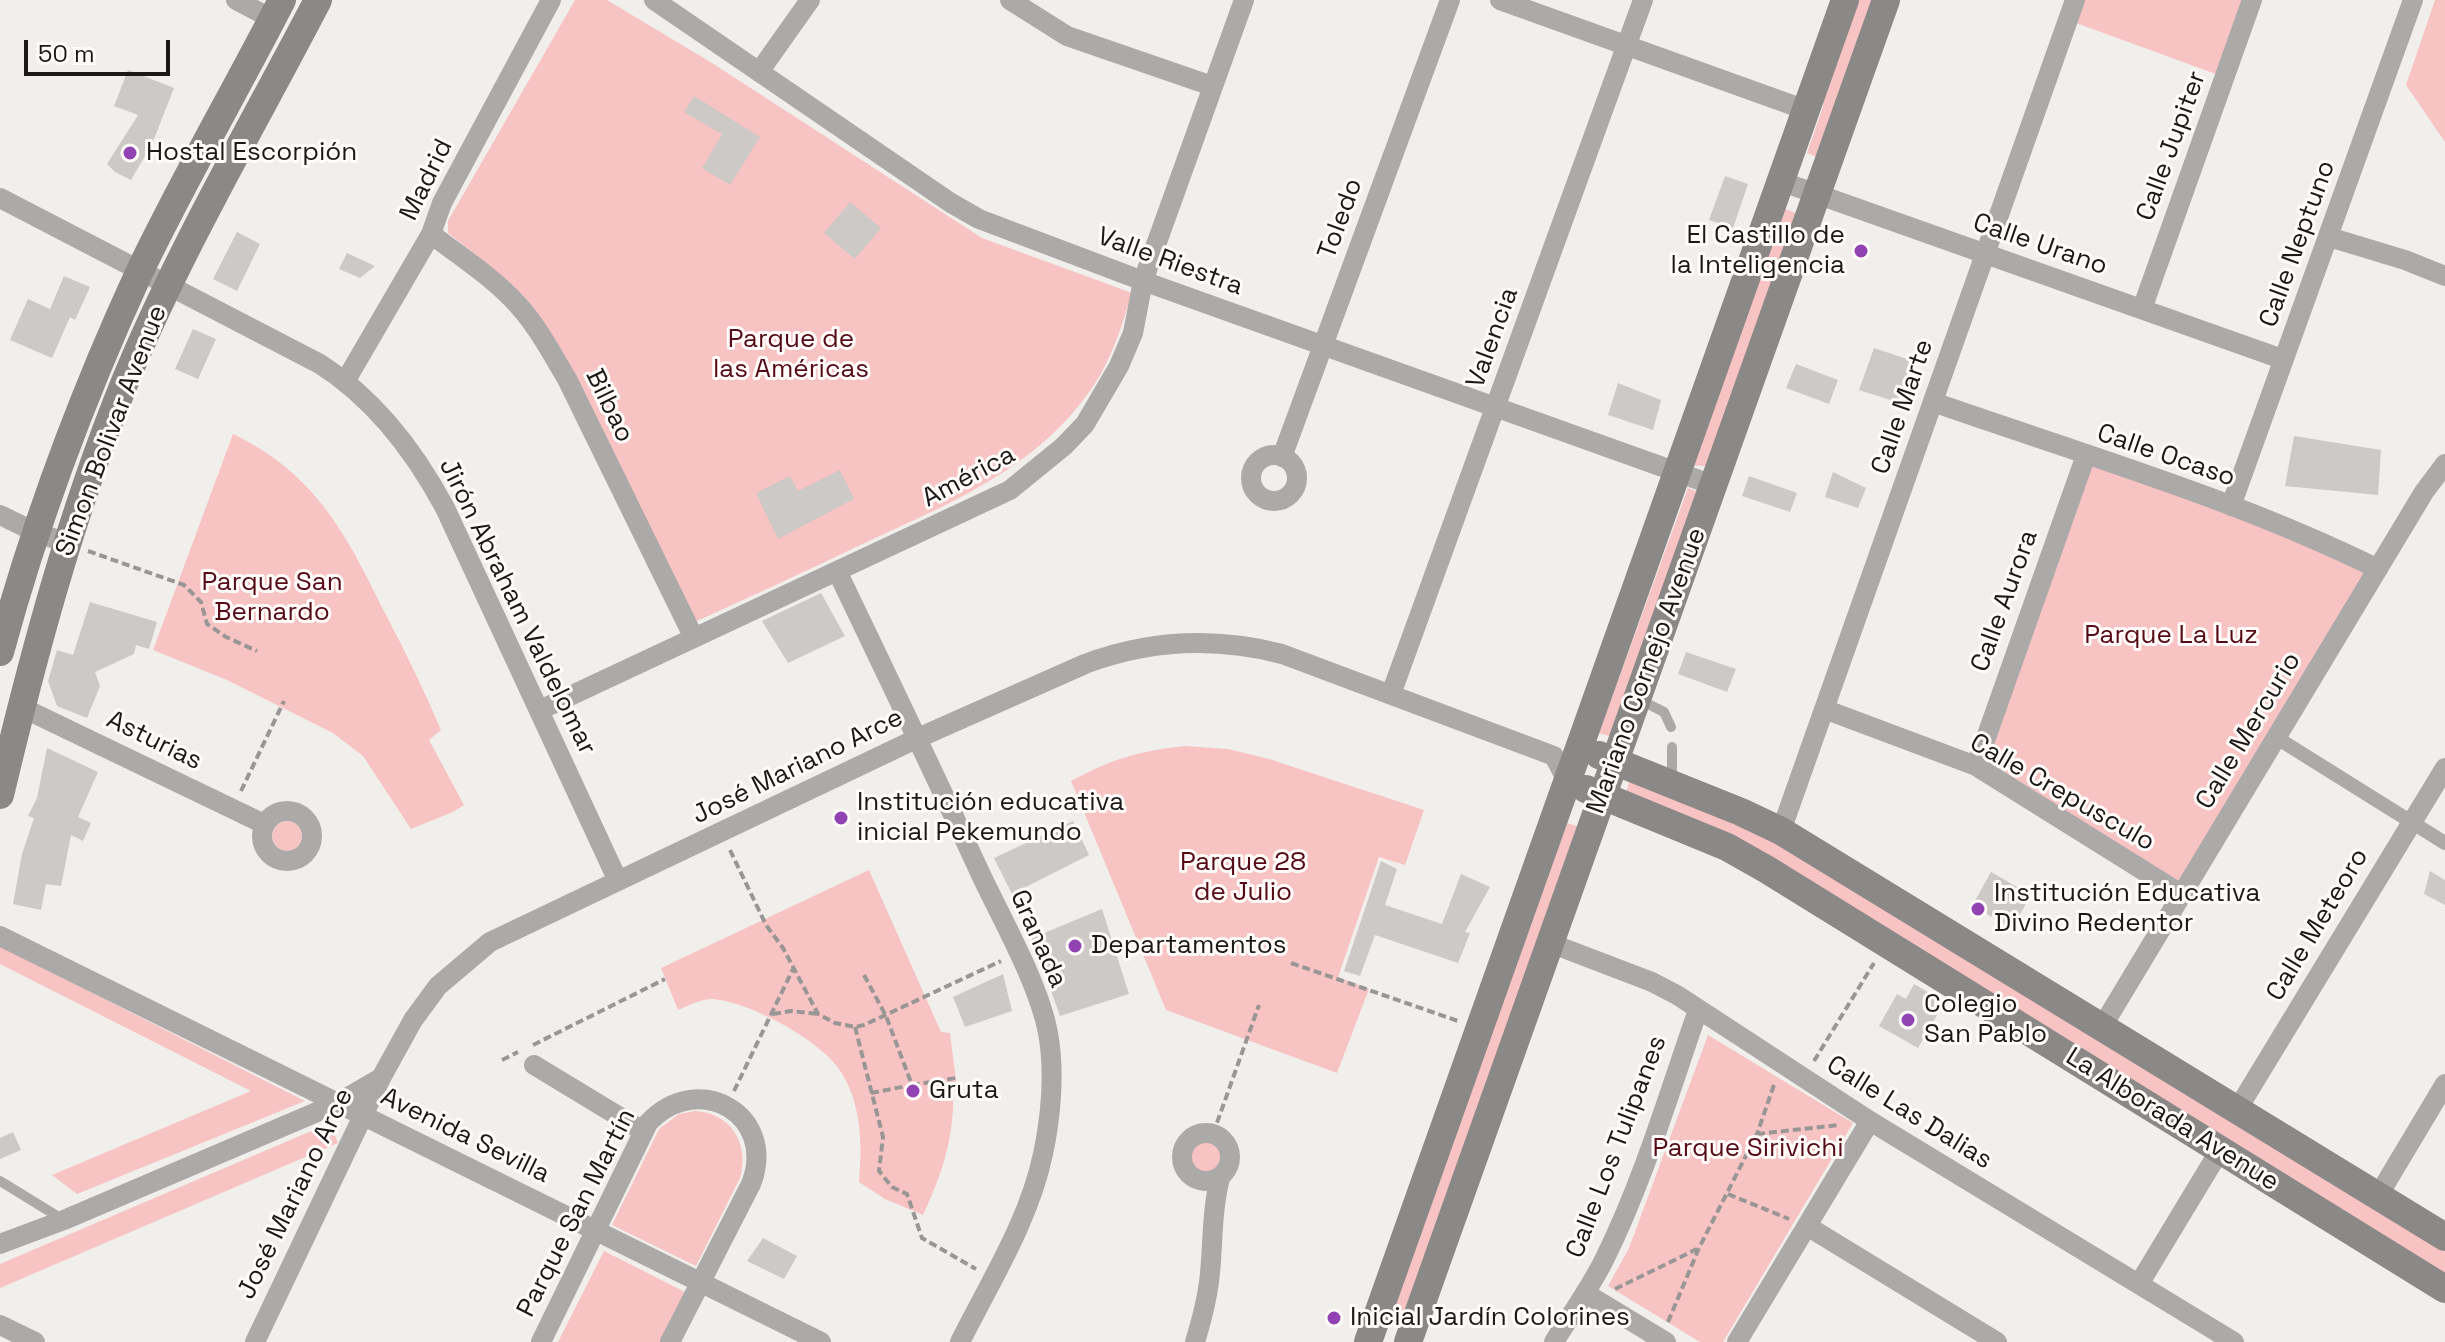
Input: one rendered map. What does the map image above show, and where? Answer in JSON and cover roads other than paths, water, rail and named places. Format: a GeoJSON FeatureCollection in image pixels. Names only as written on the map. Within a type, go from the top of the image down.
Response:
{"type":"FeatureCollection","features":[{"type":"Feature","properties":{"kind":"main road","name":"Simon Bolivar Avenue"},"geometry":{"type":"LineString","coordinates":[[0,795],[67,543],[125,383],[168,287],[318,0]]}},
{"type":"Feature","properties":{"kind":"main road","name":"Mariano Cornejo Avenue"},"geometry":{"type":"LineString","coordinates":[[1374,1340],[1567,781],[1567,752],[1677,472],[1845,0]]}},
{"type":"Feature","properties":{"kind":"main road","name":"Mariano Cornejo Avenue"},"geometry":{"type":"LineString","coordinates":[[1408,1342],[1886,0]]}},
{"type":"Feature","properties":{"kind":"main road","name":"Simon Bolivar Avenue"},"geometry":{"type":"LineString","coordinates":[[0,652],[35,532],[95,370],[140,272],[277,9]]}},
{"type":"Feature","properties":{"kind":"main road","name":"La Alborada Avenue"},"geometry":{"type":"LineString","coordinates":[[1567,752],[1615,761],[1781,831],[2445,1237]]}},
{"type":"Feature","properties":{"kind":"main road","name":"La Alborada Avenue"},"geometry":{"type":"LineString","coordinates":[[1567,781],[1727,847],[2445,1289]]}},
{"type":"Feature","properties":{"kind":"street"},"geometry":{"type":"LineString","coordinates":[[236,0],[277,9]]}},
{"type":"Feature","properties":{"kind":"street","name":"Madrid"},"geometry":{"type":"LineString","coordinates":[[346,380],[431,234],[442,203],[551,0]]}},
{"type":"Feature","properties":{"kind":"street","name":"Valle Riestra"},"geometry":{"type":"LineString","coordinates":[[654,0],[979,219],[1143,281],[1713,485]]}},
{"type":"Feature","properties":{"kind":"street"},"geometry":{"type":"LineString","coordinates":[[759,72],[810,0]]}},
{"type":"Feature","properties":{"kind":"street"},"geometry":{"type":"LineString","coordinates":[[1010,0],[1067,36],[1212,86]]}},
{"type":"Feature","properties":{"kind":"street","name":"América"},"geometry":{"type":"LineString","coordinates":[[540,710],[1010,490],[1064,446],[1085,424],[1119,366],[1133,333],[1143,281],[1244,0]]}},
{"type":"Feature","properties":{"kind":"street","name":"Toledo"},"geometry":{"type":"LineString","coordinates":[[1282,457],[1450,0]]}},
{"type":"Feature","properties":{"kind":"street"},"geometry":{"type":"LineString","coordinates":[[1500,0],[1806,110]]}},
{"type":"Feature","properties":{"kind":"street","name":"Valencia"},"geometry":{"type":"LineString","coordinates":[[1391,694],[1643,0]]}},
{"type":"Feature","properties":{"kind":"street","name":"Calle Marte"},"geometry":{"type":"LineString","coordinates":[[1781,831],[2075,0]]}},
{"type":"Feature","properties":{"kind":"street","name":"Calle Jupiter"},"geometry":{"type":"LineString","coordinates":[[2142,309],[2252,0]]}},
{"type":"Feature","properties":{"kind":"street","name":"Calle Neptuno"},"geometry":{"type":"LineString","coordinates":[[2231,506],[2413,0]]}},
{"type":"Feature","properties":{"kind":"street","name":"Calle Urano"},"geometry":{"type":"LineString","coordinates":[[1780,181],[2282,359]]}},
{"type":"Feature","properties":{"kind":"street","name":"Jirón Abraham Valdelomar"},"geometry":{"type":"LineString","coordinates":[[0,198],[320,364],[346,380],[376,410],[426,472],[445,508],[618,881]]}},
{"type":"Feature","properties":{"kind":"street","name":"Bilbao"},"geometry":{"type":"LineString","coordinates":[[431,234],[485,273],[519,306],[546,344],[567,379],[694,638]]}},
{"type":"Feature","properties":{"kind":"street"},"geometry":{"type":"LineString","coordinates":[[2329,237],[2405,260],[2445,276]]}},
{"type":"Feature","properties":{"kind":"street","name":"Calle Ocaso"},"geometry":{"type":"LineString","coordinates":[[1933,402],[2231,506],[2320,540],[2378,569]]}},
{"type":"Feature","properties":{"kind":"street","name":"Calle Aurora"},"geometry":{"type":"LineString","coordinates":[[1976,766],[2086,455]]}},
{"type":"Feature","properties":{"kind":"street","name":"Calle Mercurio"},"geometry":{"type":"LineString","coordinates":[[2102,1027],[2424,492],[2445,464]]}},
{"type":"Feature","properties":{"kind":"street"},"geometry":{"type":"LineString","coordinates":[[0,515],[67,543]]}},
{"type":"Feature","properties":{"kind":"street","name":"Granada"},"geometry":{"type":"LineString","coordinates":[[837,571],[1017,952],[1048,1034],[1050,1090],[1037,1179],[1025,1212],[960,1342]]}},
{"type":"Feature","properties":{"kind":"street","name":"José Mariano Arce"},"geometry":{"type":"LineString","coordinates":[[255,1342],[381,1078],[413,1020],[438,986],[461,964],[490,942],[918,738],[1097,660],[1181,642],[1253,646],[1282,654],[1567,752]]}},
{"type":"Feature","properties":{"kind":"street","name":"Asturias"},"geometry":{"type":"LineString","coordinates":[[21,707],[264,824]]}},
{"type":"Feature","properties":{"kind":"street","name":"Calle Crepusculo"},"geometry":{"type":"LineString","coordinates":[[1824,709],[1976,766],[2181,894]]}},
{"type":"Feature","properties":{"kind":"street"},"geometry":{"type":"LineString","coordinates":[[2277,738],[2445,843]]}},
{"type":"Feature","properties":{"kind":"street","name":"Calle Meteoro"},"geometry":{"type":"LineString","coordinates":[[2237,1110],[2445,768]]}},
{"type":"Feature","properties":{"kind":"street","name":"Avenida Sevilla"},"geometry":{"type":"LineString","coordinates":[[0,936],[821,1342]]}},
{"type":"Feature","properties":{"kind":"street","name":"Calle Las Dalias"},"geometry":{"type":"LineString","coordinates":[[1550,943],[1652,982],[1870,1121],[2234,1342]]}},
{"type":"Feature","properties":{"kind":"street","name":"Calle Los Tulipanes"},"geometry":{"type":"LineString","coordinates":[[1554,1342],[1590,1296],[1622,1220],[1698,1010]]}},
{"type":"Feature","properties":{"kind":"street"},"geometry":{"type":"LineString","coordinates":[[534,1065],[643,1131]]}},
{"type":"Feature","properties":{"kind":"street"},"geometry":{"type":"LineString","coordinates":[[0,1244],[64,1220],[338,1103],[381,1078]]}},
{"type":"Feature","properties":{"kind":"street"},"geometry":{"type":"LineString","coordinates":[[2378,1196],[2445,1084]]}},
{"type":"Feature","properties":{"kind":"street","name":"Parque San Martín"},"geometry":{"type":"LineString","coordinates":[[541,1342],[643,1131],[662,1109],[680,1101],[709,1099],[727,1106],[748,1126],[755,1145],[757,1165],[751,1184],[701,1282]]}},
{"type":"Feature","properties":{"kind":"street"},"geometry":{"type":"LineString","coordinates":[[1737,1342],[1870,1121]]}},
{"type":"Feature","properties":{"kind":"street"},"geometry":{"type":"LineString","coordinates":[[1197,1134],[1220,1137],[1230,1150],[1229,1166],[1211,1180],[1189,1175],[1182,1160],[1185,1145],[1197,1134]]}},
{"type":"Feature","properties":{"kind":"street"},"geometry":{"type":"LineString","coordinates":[[2139,1284],[2220,1150]]}},
{"type":"Feature","properties":{"kind":"street"},"geometry":{"type":"LineString","coordinates":[[1195,1342],[1205,1310],[1210,1274],[1214,1203],[1211,1180]]}},
{"type":"Feature","properties":{"kind":"street"},"geometry":{"type":"LineString","coordinates":[[1807,1226],[1997,1342]]}},
{"type":"Feature","properties":{"kind":"street"},"geometry":{"type":"LineString","coordinates":[[670,1342],[701,1282]]}},
{"type":"Feature","properties":{"kind":"street"},"geometry":{"type":"LineString","coordinates":[[1590,1296],[1663,1340]]}},
{"type":"Feature","properties":{"kind":"street"},"geometry":{"type":"LineString","coordinates":[[0,1325],[35,1342]]}},
{"type":"Feature","properties":{"kind":"lane"},"geometry":{"type":"LineString","coordinates":[[1637,698],[1664,712],[1671,727]]}},
{"type":"Feature","properties":{"kind":"lane"},"geometry":{"type":"LineString","coordinates":[[1672,747],[1672,784]]}},
{"type":"Feature","properties":{"kind":"lane"},"geometry":{"type":"LineString","coordinates":[[0,1181],[64,1220]]}},
{"type":"Feature","properties":{"kind":"place","name":"Hostal Escorpión"},"geometry":{"type":"Point","coordinates":[130,153]}},
{"type":"Feature","properties":{"kind":"place","name":"El Castillo de la Inteligencia"},"geometry":{"type":"Point","coordinates":[1861,251]}},
{"type":"Feature","properties":{"kind":"place","name":"Institución educativa inicial Pekemundo"},"geometry":{"type":"Point","coordinates":[841,818]}},
{"type":"Feature","properties":{"kind":"place","name":"Institución Educativa Divino Redentor"},"geometry":{"type":"Point","coordinates":[1978,909]}},
{"type":"Feature","properties":{"kind":"place","name":"Departamentos"},"geometry":{"type":"Point","coordinates":[1075,946]}},
{"type":"Feature","properties":{"kind":"place","name":"Colegio San Pablo"},"geometry":{"type":"Point","coordinates":[1908,1020]}},
{"type":"Feature","properties":{"kind":"place","name":"Gruta"},"geometry":{"type":"Point","coordinates":[913,1091]}},
{"type":"Feature","properties":{"kind":"place","name":"Inicial Jardín Colorines"},"geometry":{"type":"Point","coordinates":[1334,1318]}},
{"type":"Feature","properties":{"kind":"park label","name":"Parque de las Américas"},"geometry":{"type":"Point","coordinates":[791,355]}},
{"type":"Feature","properties":{"kind":"park label","name":"Parque San Bernardo"},"geometry":{"type":"Point","coordinates":[272,598]}},
{"type":"Feature","properties":{"kind":"park label","name":"Parque La Luz"},"geometry":{"type":"Point","coordinates":[2171,636]}},
{"type":"Feature","properties":{"kind":"park label","name":"Parque 28 de Julio"},"geometry":{"type":"Point","coordinates":[1243,878]}},
{"type":"Feature","properties":{"kind":"park label","name":"Parque Sirivichi"},"geometry":{"type":"Point","coordinates":[1748,1149]}}]}
